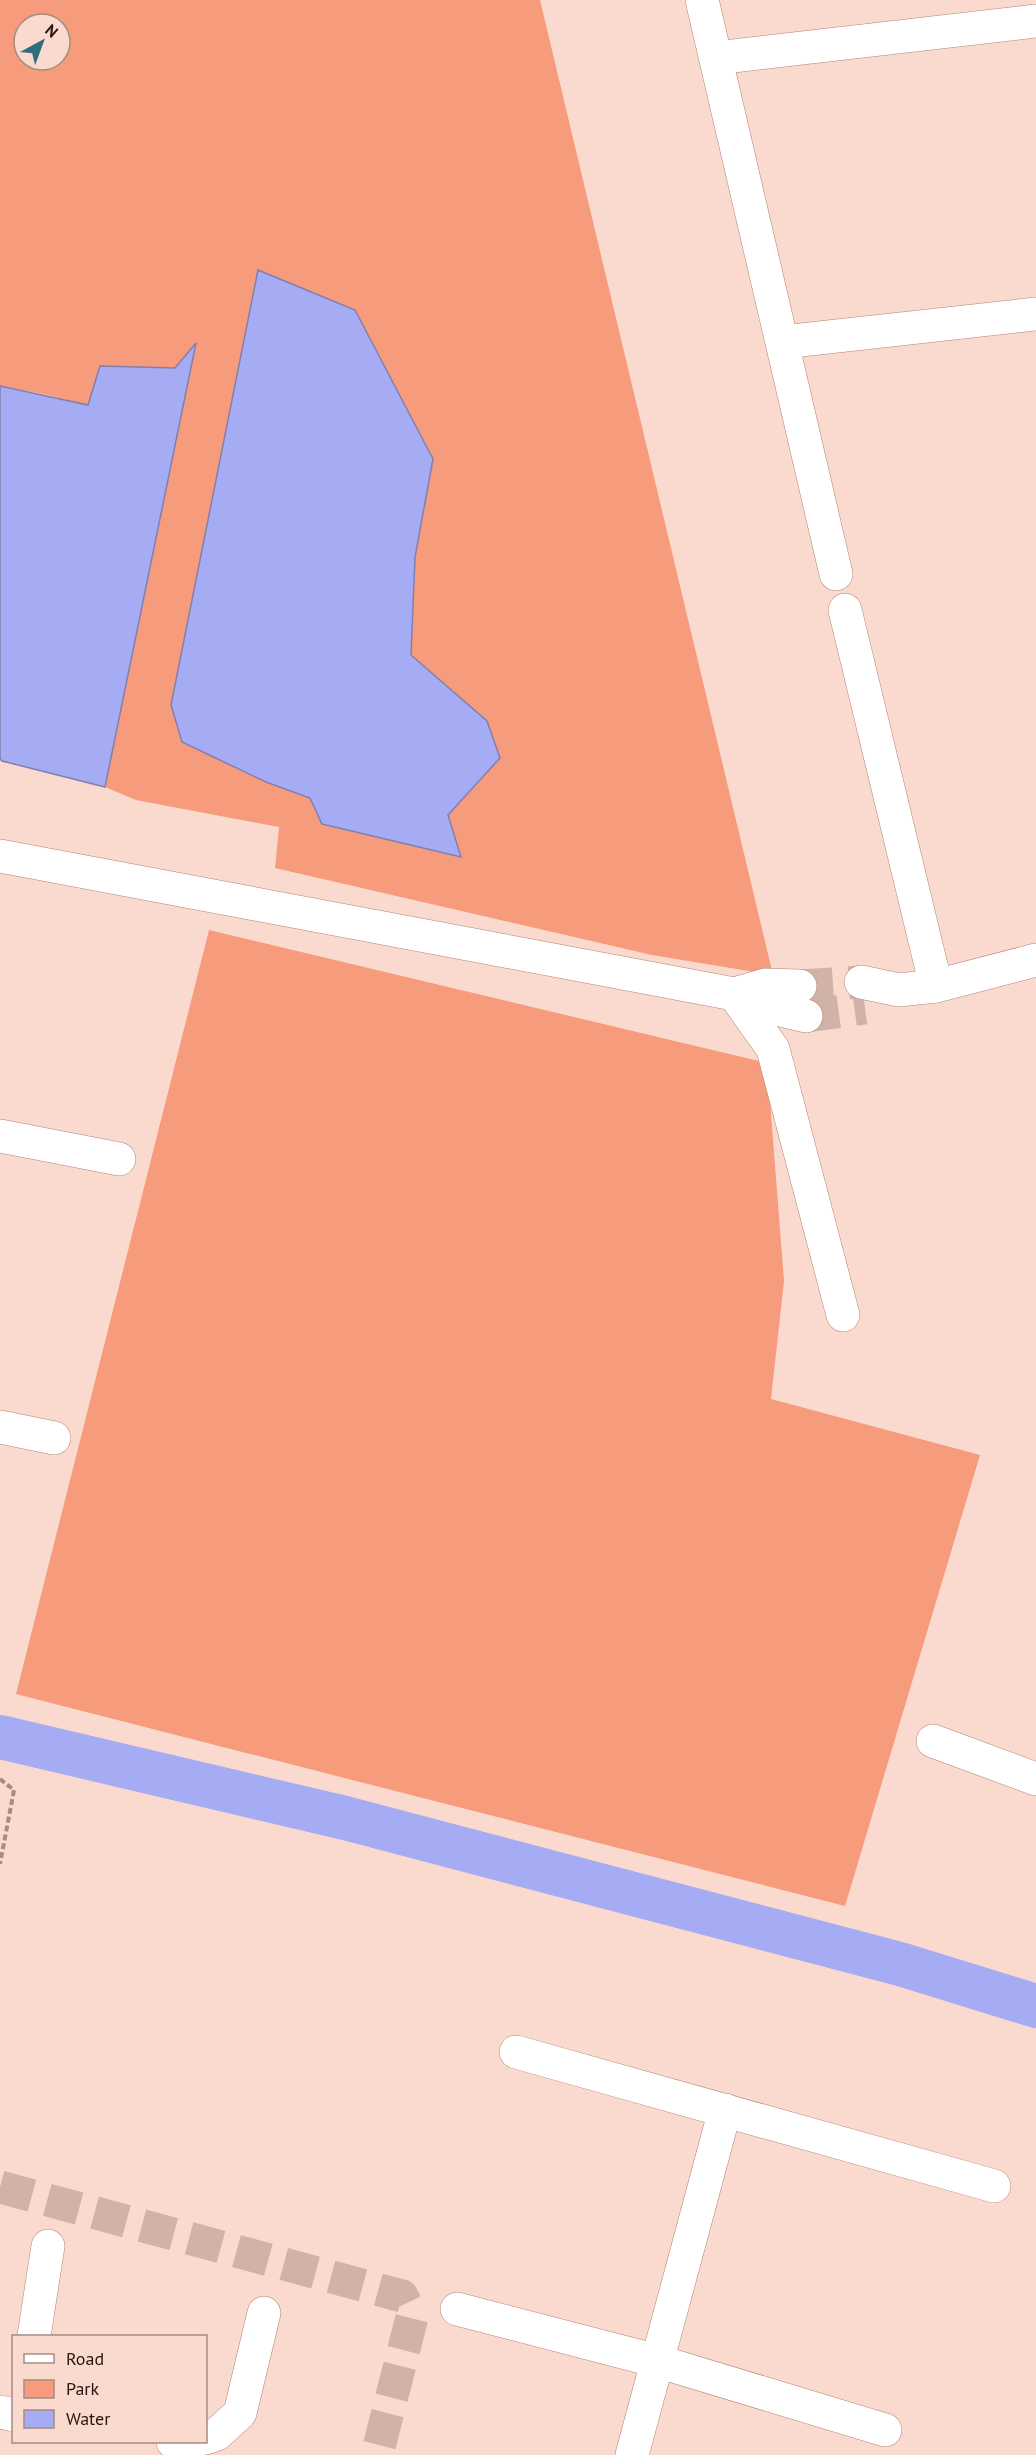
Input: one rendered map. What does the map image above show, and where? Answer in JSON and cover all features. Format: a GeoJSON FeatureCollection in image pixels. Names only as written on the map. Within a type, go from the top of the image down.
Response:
{"type":"FeatureCollection","features":[{"type":"Feature","properties":{"kind":"street"},"geometry":{"type":"LineString","coordinates":[[702,0],[836,574]]}},
{"type":"Feature","properties":{"kind":"street"},"geometry":{"type":"LineString","coordinates":[[716,58],[1036,21]]}},
{"type":"Feature","properties":{"kind":"street"},"geometry":{"type":"LineString","coordinates":[[783,342],[1036,314]]}},
{"type":"Feature","properties":{"kind":"street"},"geometry":{"type":"LineString","coordinates":[[845,610],[936,986]]}},
{"type":"Feature","properties":{"kind":"street"},"geometry":{"type":"LineString","coordinates":[[0,856],[734,994],[765,985],[803,1001]]}},
{"type":"Feature","properties":{"kind":"street"},"geometry":{"type":"LineString","coordinates":[[863,995],[936,986],[1036,960]]}},
{"type":"Feature","properties":{"kind":"street"},"geometry":{"type":"LineString","coordinates":[[734,994],[773,1049],[843,1315]]}},
{"type":"Feature","properties":{"kind":"street"},"geometry":{"type":"LineString","coordinates":[[0,1136],[119,1159]]}},
{"type":"Feature","properties":{"kind":"street"},"geometry":{"type":"LineString","coordinates":[[0,1427],[54,1438]]}},
{"type":"Feature","properties":{"kind":"street"},"geometry":{"type":"LineString","coordinates":[[933,1741],[1036,1779]]}},
{"type":"Feature","properties":{"kind":"street"},"geometry":{"type":"LineString","coordinates":[[516,2052],[994,2186]]}},
{"type":"Feature","properties":{"kind":"street"},"geometry":{"type":"LineString","coordinates":[[632,2455],[724,2110]]}},
{"type":"Feature","properties":{"kind":"street"},"geometry":{"type":"LineString","coordinates":[[34,2335],[48,2246]]}},
{"type":"Feature","properties":{"kind":"street"},"geometry":{"type":"LineString","coordinates":[[457,2309],[657,2361],[885,2430]]}},
{"type":"Feature","properties":{"kind":"street"},"geometry":{"type":"LineString","coordinates":[[207,2438],[217,2434],[240,2413],[264,2313]]}},
{"type":"Feature","properties":{"kind":"path"},"geometry":{"type":"LineString","coordinates":[[0,1779],[14,1790],[0,1864]]}},
{"type":"Feature","properties":{"kind":"green space"},"geometry":{"type":"Polygon","coordinates":[[[0,0],[540,0],[773,975],[652,955],[275,868],[279,827],[136,800],[105,787],[196,344],[175,368],[101,366],[88,406],[48,395],[0,386],[0,0]],[[258,270],[171,705],[182,742],[266,782],[310,798],[322,825],[461,856],[448,815],[500,758],[487,721],[411,655],[415,557],[433,459],[258,270]]]}},
{"type":"Feature","properties":{"kind":"green space"},"geometry":{"type":"Polygon","coordinates":[[[209,930],[767,1063],[784,1281],[771,1399],[980,1455],[845,1906],[16,1694],[209,930]]]}},
{"type":"Feature","properties":{"kind":"water"},"geometry":{"type":"Polygon","coordinates":[[[258,270],[355,310],[433,459],[415,557],[411,655],[487,721],[500,758],[448,815],[461,857],[322,824],[310,798],[266,782],[182,742],[171,705],[258,270]]]}},
{"type":"Feature","properties":{"kind":"water"},"geometry":{"type":"Polygon","coordinates":[[[196,343],[105,787],[2,761],[0,759],[0,386],[88,405],[100,366],[175,368],[196,343]]]}},
{"type":"Feature","properties":{"kind":"waterway"},"geometry":{"type":"LineString","coordinates":[[0,1737],[345,1818],[900,1964],[1036,2006]]}},
{"type":"Feature","properties":{"kind":"tunnel"},"geometry":{"type":"LineString","coordinates":[[800,986],[861,982]]}},
{"type":"Feature","properties":{"kind":"tunnel"},"geometry":{"type":"LineString","coordinates":[[806,1016],[865,1008]]}},
{"type":"Feature","properties":{"kind":"tunnel"},"geometry":{"type":"LineString","coordinates":[[0,2187],[402,2296],[412,2317],[377,2455]]}}]}
